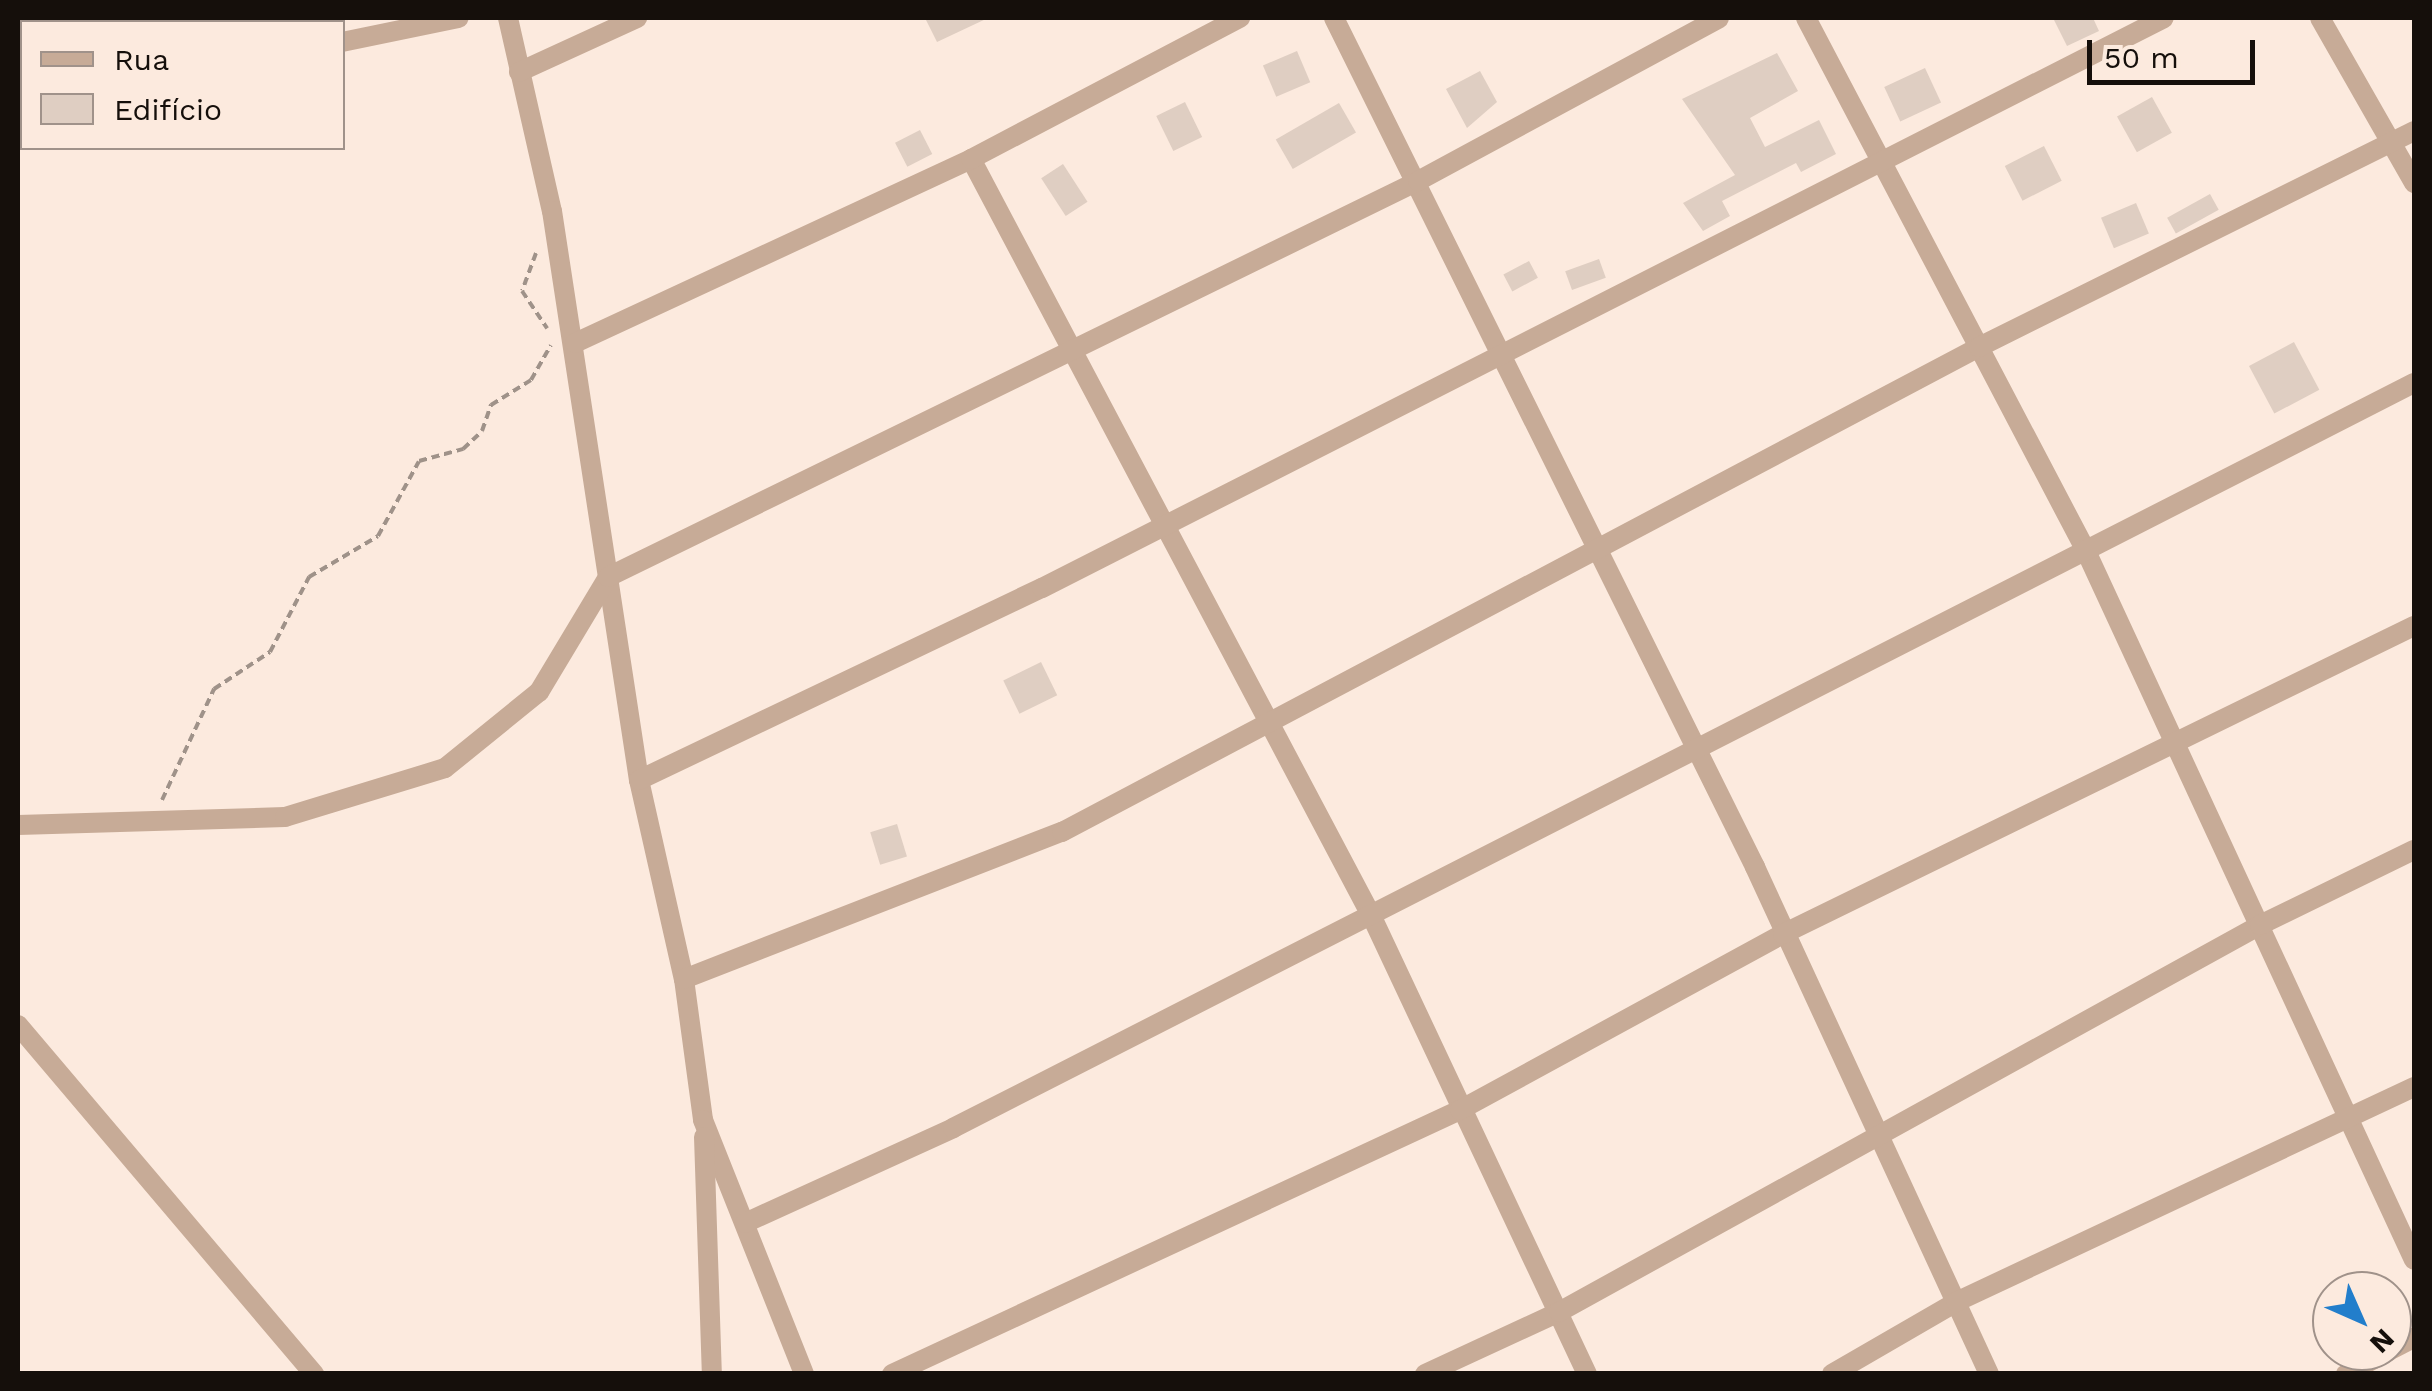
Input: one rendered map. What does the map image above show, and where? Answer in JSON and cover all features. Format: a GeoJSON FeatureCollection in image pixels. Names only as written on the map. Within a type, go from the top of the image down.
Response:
{"type":"FeatureCollection","features":[{"type":"Feature","properties":{"kind":"street"},"geometry":{"type":"LineString","coordinates":[[345,41],[459,18]]}},
{"type":"Feature","properties":{"kind":"street"},"geometry":{"type":"LineString","coordinates":[[508,18],[552,211],[638,780],[684,979],[703,1120],[712,1374]]}},
{"type":"Feature","properties":{"kind":"street"},"geometry":{"type":"LineString","coordinates":[[519,72],[637,18]]}},
{"type":"Feature","properties":{"kind":"street"},"geometry":{"type":"LineString","coordinates":[[574,343],[972,158],[1240,18]]}},
{"type":"Feature","properties":{"kind":"street"},"geometry":{"type":"LineString","coordinates":[[1334,18],[1698,750],[1989,1374]]}},
{"type":"Feature","properties":{"kind":"street"},"geometry":{"type":"LineString","coordinates":[[18,826],[150,825],[285,817],[445,768],[539,692],[608,577],[1418,181],[1719,18]]}},
{"type":"Feature","properties":{"kind":"street"},"geometry":{"type":"LineString","coordinates":[[1806,18],[2085,550],[2182,747],[2346,1120],[2414,1260]]}},
{"type":"Feature","properties":{"kind":"street"},"geometry":{"type":"LineString","coordinates":[[638,780],[1166,524],[2164,18]]}},
{"type":"Feature","properties":{"kind":"street"},"geometry":{"type":"LineString","coordinates":[[2320,18],[2414,182]]}},
{"type":"Feature","properties":{"kind":"street"},"geometry":{"type":"LineString","coordinates":[[684,979],[1062,832],[1598,554],[1978,348],[2414,131]]}},
{"type":"Feature","properties":{"kind":"street"},"geometry":{"type":"LineString","coordinates":[[972,158],[1076,348],[1268,725],[1371,915],[1587,1374]]}},
{"type":"Feature","properties":{"kind":"street"},"geometry":{"type":"LineString","coordinates":[[745,1224],[1371,915],[2414,383]]}},
{"type":"Feature","properties":{"kind":"street"},"geometry":{"type":"LineString","coordinates":[[892,1374],[1460,1110],[1783,934],[2182,747],[2414,626]]}},
{"type":"Feature","properties":{"kind":"street"},"geometry":{"type":"LineString","coordinates":[[1425,1374],[1559,1312],[2260,925],[2414,850]]}},
{"type":"Feature","properties":{"kind":"street"},"geometry":{"type":"LineString","coordinates":[[18,1026],[314,1374]]}},
{"type":"Feature","properties":{"kind":"street"},"geometry":{"type":"LineString","coordinates":[[1832,1374],[1956,1302],[2414,1087]]}},
{"type":"Feature","properties":{"kind":"street"},"geometry":{"type":"LineString","coordinates":[[703,1120],[804,1374]]}},
{"type":"Feature","properties":{"kind":"path"},"geometry":{"type":"LineString","coordinates":[[150,825],[214,689],[270,652],[309,577],[378,536],[419,460],[462,448],[492,404],[532,380],[554,338],[522,291],[552,211]]}},
{"type":"Feature","properties":{"kind":"building"},"geometry":{"type":"Polygon","coordinates":[[[925,18],[988,18],[937,42],[925,18]]]}},
{"type":"Feature","properties":{"kind":"building"},"geometry":{"type":"Polygon","coordinates":[[[2053,18],[2093,18],[2099,31],[2067,46],[2053,18]]]}},
{"type":"Feature","properties":{"kind":"building"},"geometry":{"type":"Polygon","coordinates":[[[1297,51],[1310,82],[1276,97],[1263,65],[1297,51]]]}},
{"type":"Feature","properties":{"kind":"building"},"geometry":{"type":"Polygon","coordinates":[[[1777,53],[1798,91],[1750,118],[1765,147],[1819,120],[1836,154],[1801,172],[1796,163],[1722,201],[1730,216],[1703,231],[1683,203],[1735,175],[1682,99],[1777,53]]]}},
{"type":"Feature","properties":{"kind":"building"},"geometry":{"type":"Polygon","coordinates":[[[1925,68],[1941,102],[1900,121],[1884,87],[1925,68]]]}},
{"type":"Feature","properties":{"kind":"building"},"geometry":{"type":"Polygon","coordinates":[[[1480,71],[1497,102],[1467,128],[1446,89],[1480,71]]]}},
{"type":"Feature","properties":{"kind":"building"},"geometry":{"type":"Polygon","coordinates":[[[2152,97],[2172,133],[2137,152],[2117,116],[2152,97]]]}},
{"type":"Feature","properties":{"kind":"building"},"geometry":{"type":"Polygon","coordinates":[[[1185,102],[1202,137],[1173,151],[1156,116],[1185,102]]]}},
{"type":"Feature","properties":{"kind":"building"},"geometry":{"type":"Polygon","coordinates":[[[1339,103],[1356,132],[1293,169],[1276,140],[1339,103]]]}},
{"type":"Feature","properties":{"kind":"building"},"geometry":{"type":"Polygon","coordinates":[[[920,130],[932,154],[907,167],[895,143],[920,130]]]}},
{"type":"Feature","properties":{"kind":"building"},"geometry":{"type":"Polygon","coordinates":[[[2044,146],[2062,181],[2023,201],[2005,166],[2044,146]]]}},
{"type":"Feature","properties":{"kind":"building"},"geometry":{"type":"Polygon","coordinates":[[[1063,164],[1088,202],[1066,216],[1041,178],[1063,164]]]}},
{"type":"Feature","properties":{"kind":"building"},"geometry":{"type":"Polygon","coordinates":[[[2210,194],[2219,210],[2176,233],[2167,218],[2210,194]]]}},
{"type":"Feature","properties":{"kind":"building"},"geometry":{"type":"Polygon","coordinates":[[[2136,203],[2149,233],[2114,248],[2101,218],[2136,203]]]}},
{"type":"Feature","properties":{"kind":"building"},"geometry":{"type":"Polygon","coordinates":[[[1599,259],[1606,278],[1572,290],[1565,271],[1599,259]]]}},
{"type":"Feature","properties":{"kind":"building"},"geometry":{"type":"Polygon","coordinates":[[[1529,261],[1538,278],[1512,291],[1503,275],[1529,261]]]}},
{"type":"Feature","properties":{"kind":"building"},"geometry":{"type":"Polygon","coordinates":[[[2294,342],[2319,390],[2274,414],[2249,366],[2294,342]]]}},
{"type":"Feature","properties":{"kind":"building"},"geometry":{"type":"Polygon","coordinates":[[[1041,662],[1057,695],[1019,714],[1003,680],[1041,662]]]}},
{"type":"Feature","properties":{"kind":"building"},"geometry":{"type":"Polygon","coordinates":[[[897,824],[907,857],[880,865],[870,832],[897,824]]]}}]}
